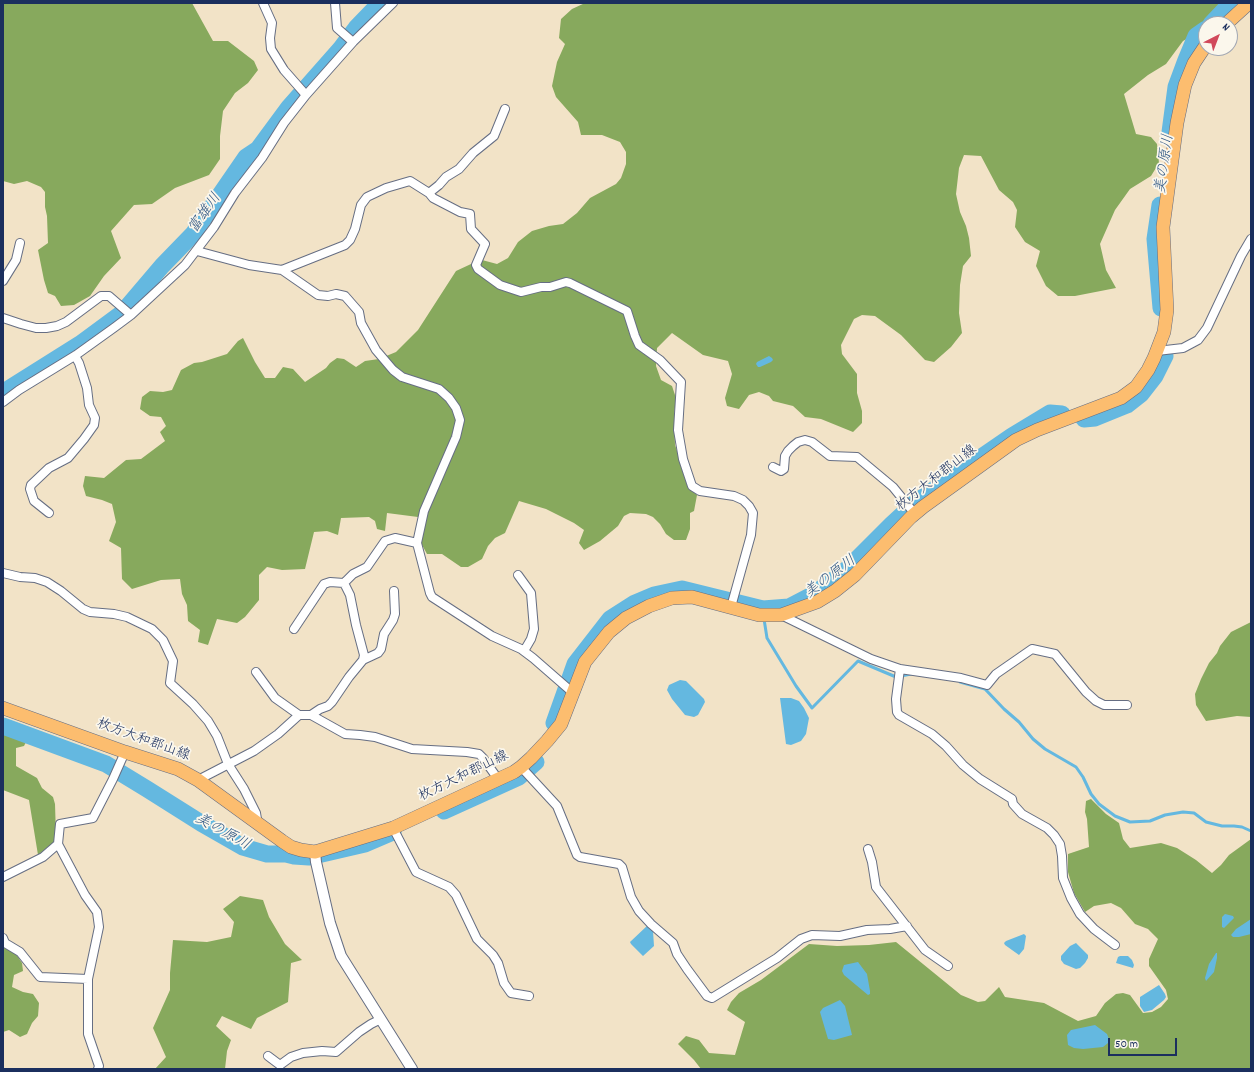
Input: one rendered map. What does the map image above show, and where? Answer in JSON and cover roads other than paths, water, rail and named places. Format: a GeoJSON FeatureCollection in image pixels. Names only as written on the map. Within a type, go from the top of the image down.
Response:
{"type":"FeatureCollection","features":[{"type":"Feature","properties":{"kind":"main road"},"geometry":{"type":"LineString","coordinates":[[1235,16],[1249,3]]}},
{"type":"Feature","properties":{"kind":"main road","name":"枚方大和郡山線"},"geometry":{"type":"LineString","coordinates":[[3,708],[122,758],[178,769],[198,780],[258,825],[291,846],[315,857],[393,828],[521,767],[547,741],[561,724],[572,692],[585,662],[609,632],[626,618],[648,606],[672,598],[692,597],[759,615],[781,615],[817,602],[835,591],[855,575],[915,514],[1016,440],[1037,430],[1121,398],[1136,387],[1148,370],[1164,332],[1167,310],[1163,227],[1177,123],[1185,85],[1194,63],[1199,56]]}},
{"type":"Feature","properties":{"kind":"street"},"geometry":{"type":"LineString","coordinates":[[263,3],[272,23],[270,38],[271,49],[284,70],[306,95]]}},
{"type":"Feature","properties":{"kind":"street"},"geometry":{"type":"LineString","coordinates":[[335,3],[337,28],[352,40]]}},
{"type":"Feature","properties":{"kind":"street"},"geometry":{"type":"LineString","coordinates":[[3,402],[19,390],[75,356],[131,315],[185,265],[197,251],[235,193],[262,158],[284,123],[306,95],[352,40],[392,3]]}},
{"type":"Feature","properties":{"kind":"street"},"geometry":{"type":"LineString","coordinates":[[429,193],[446,177],[459,169],[473,153],[494,136],[505,109]]}},
{"type":"Feature","properties":{"kind":"street"},"geometry":{"type":"LineString","coordinates":[[282,270],[345,245],[350,240],[355,229],[361,205],[368,197],[386,188],[410,181],[429,193],[432,198],[460,212],[470,214],[472,229],[485,244],[476,265],[478,269],[500,285],[521,292],[541,287],[550,287],[566,282],[628,311],[639,345],[660,360],[681,382],[678,430],[683,459],[692,486],[700,491],[734,496],[744,500],[753,513],[751,536],[731,607]]}},
{"type":"Feature","properties":{"kind":"street"},"geometry":{"type":"LineString","coordinates":[[1157,350],[1183,348],[1198,340],[1207,328],[1241,256],[1251,239]]}},
{"type":"Feature","properties":{"kind":"street"},"geometry":{"type":"LineString","coordinates":[[3,281],[16,260],[20,243]]}},
{"type":"Feature","properties":{"kind":"street"},"geometry":{"type":"LineString","coordinates":[[197,251],[249,265],[282,270],[318,295],[328,296],[336,294],[345,296],[359,312],[361,323],[376,350],[393,370],[402,377],[439,389],[449,398],[456,408],[460,420],[456,437],[424,511],[417,543],[432,597],[492,636],[524,651],[572,692]]}},
{"type":"Feature","properties":{"kind":"street"},"geometry":{"type":"LineString","coordinates":[[3,318],[15,323],[36,328],[57,326],[66,322],[101,296],[109,296],[131,315]]}},
{"type":"Feature","properties":{"kind":"street"},"geometry":{"type":"LineString","coordinates":[[48,513],[34,501],[30,489],[31,486],[49,468],[68,458],[94,425],[95,418],[89,405],[87,388],[79,363],[75,356]]}},
{"type":"Feature","properties":{"kind":"street"},"geometry":{"type":"LineString","coordinates":[[773,467],[781,471],[784,469],[785,456],[793,446],[798,442],[805,440],[812,442],[830,456],[857,457],[893,487],[915,514]]}},
{"type":"Feature","properties":{"kind":"street"},"geometry":{"type":"LineString","coordinates":[[294,630],[324,584],[330,582],[344,583],[353,574],[367,567],[385,541],[396,538],[417,543]]}},
{"type":"Feature","properties":{"kind":"street"},"geometry":{"type":"LineString","coordinates":[[3,573],[20,577],[35,578],[47,582],[61,591],[83,609],[90,612],[128,617],[152,629],[163,640],[173,661],[170,683],[193,704],[208,721],[218,736],[228,764],[244,789],[256,813],[258,825]]}},
{"type":"Feature","properties":{"kind":"street"},"geometry":{"type":"LineString","coordinates":[[518,575],[531,593],[534,629],[531,639],[524,651]]}},
{"type":"Feature","properties":{"kind":"street"},"geometry":{"type":"LineString","coordinates":[[344,583],[350,595],[364,656],[363,660]]}},
{"type":"Feature","properties":{"kind":"street"},"geometry":{"type":"LineString","coordinates":[[311,716],[320,709],[328,706],[363,660],[378,653],[381,649],[384,634],[394,620],[394,591]]}},
{"type":"Feature","properties":{"kind":"street"},"geometry":{"type":"LineString","coordinates":[[781,615],[872,659],[900,669],[961,678],[987,685],[996,674],[1032,649],[1055,654],[1081,687],[1096,701],[1104,705],[1127,706]]}},
{"type":"Feature","properties":{"kind":"street"},"geometry":{"type":"LineString","coordinates":[[900,669],[896,699],[897,712],[899,716],[932,734],[946,746],[963,765],[980,779],[1012,799],[1013,804],[1022,814],[1047,828],[1054,835],[1060,844],[1063,878],[1071,898],[1080,914],[1094,929],[1115,945]]}},
{"type":"Feature","properties":{"kind":"street"},"geometry":{"type":"LineString","coordinates":[[256,672],[275,698],[299,715],[311,716],[345,734],[360,734],[375,737],[412,749],[479,754],[498,779]]}},
{"type":"Feature","properties":{"kind":"street"},"geometry":{"type":"LineString","coordinates":[[198,780],[254,751],[278,734],[299,715]]}},
{"type":"Feature","properties":{"kind":"street"},"geometry":{"type":"LineString","coordinates":[[98,1069],[99,1066],[88,1034],[88,979],[99,927],[97,912],[84,895],[58,844],[60,824],[93,818],[113,780],[122,758]]}},
{"type":"Feature","properties":{"kind":"street"},"geometry":{"type":"LineString","coordinates":[[521,767],[557,806],[577,854],[580,857],[620,864],[631,897],[639,911],[651,924],[673,943],[677,954],[707,996],[712,998],[777,958],[801,939],[812,935],[840,936],[868,930],[890,929],[907,926]]}},
{"type":"Feature","properties":{"kind":"street"},"geometry":{"type":"LineString","coordinates":[[393,828],[416,872],[449,887],[456,895],[477,939],[493,955],[498,963],[504,983],[511,993],[529,996]]}},
{"type":"Feature","properties":{"kind":"street"},"geometry":{"type":"LineString","coordinates":[[3,877],[43,857],[58,844]]}},
{"type":"Feature","properties":{"kind":"street"},"geometry":{"type":"LineString","coordinates":[[868,849],[872,862],[876,887],[925,950],[948,966]]}},
{"type":"Feature","properties":{"kind":"street"},"geometry":{"type":"LineString","coordinates":[[315,857],[330,923],[341,956],[412,1069]]}},
{"type":"Feature","properties":{"kind":"street"},"geometry":{"type":"LineString","coordinates":[[3,938],[5,943],[20,952],[40,977],[88,979]]}},
{"type":"Feature","properties":{"kind":"street"},"geometry":{"type":"LineString","coordinates":[[268,1056],[280,1065],[291,1057],[303,1054],[322,1051],[336,1052],[359,1032],[381,1019]]}},
{"type":"Feature","properties":{"kind":"water"},"geometry":{"type":"Polygon","coordinates":[[[769,356],[773,360],[771,362],[758,367],[756,364],[757,362],[769,356]]]}},
{"type":"Feature","properties":{"kind":"water"},"geometry":{"type":"Polygon","coordinates":[[[680,680],[686,681],[704,699],[705,702],[698,715],[694,717],[685,715],[672,699],[667,690],[669,685],[680,680]]]}},
{"type":"Feature","properties":{"kind":"water"},"geometry":{"type":"Polygon","coordinates":[[[780,698],[791,698],[799,701],[809,718],[806,734],[801,741],[791,745],[786,744],[780,698]]]}},
{"type":"Feature","properties":{"kind":"water"},"geometry":{"type":"Polygon","coordinates":[[[1225,914],[1233,916],[1234,918],[1224,928],[1222,927],[1222,917],[1225,914]]]}},
{"type":"Feature","properties":{"kind":"water"},"geometry":{"type":"Polygon","coordinates":[[[1251,919],[1251,934],[1239,937],[1233,937],[1231,935],[1236,929],[1251,919]]]}},
{"type":"Feature","properties":{"kind":"water"},"geometry":{"type":"Polygon","coordinates":[[[648,925],[653,931],[654,946],[643,956],[630,942],[648,925]]]}},
{"type":"Feature","properties":{"kind":"water"},"geometry":{"type":"Polygon","coordinates":[[[1024,934],[1026,936],[1024,949],[1019,955],[1005,945],[1004,943],[1006,941],[1024,934]]]}},
{"type":"Feature","properties":{"kind":"water"},"geometry":{"type":"Polygon","coordinates":[[[1076,943],[1088,955],[1088,958],[1080,968],[1076,969],[1064,964],[1061,960],[1061,956],[1070,946],[1076,943]]]}},
{"type":"Feature","properties":{"kind":"water"},"geometry":{"type":"Polygon","coordinates":[[[1216,953],[1217,958],[1214,972],[1206,981],[1205,978],[1209,964],[1216,953]]]}},
{"type":"Feature","properties":{"kind":"water"},"geometry":{"type":"Polygon","coordinates":[[[1128,956],[1132,960],[1134,965],[1133,968],[1116,963],[1118,957],[1128,956]]]}},
{"type":"Feature","properties":{"kind":"water"},"geometry":{"type":"Polygon","coordinates":[[[858,962],[867,974],[870,991],[870,994],[868,995],[844,975],[842,971],[844,965],[858,962]]]}},
{"type":"Feature","properties":{"kind":"water"},"geometry":{"type":"Polygon","coordinates":[[[1159,985],[1166,997],[1152,1010],[1144,1012],[1140,1006],[1140,997],[1159,985]]]}},
{"type":"Feature","properties":{"kind":"water"},"geometry":{"type":"Polygon","coordinates":[[[840,1000],[845,1006],[852,1035],[834,1040],[828,1039],[820,1012],[823,1008],[840,1000]]]}},
{"type":"Feature","properties":{"kind":"water"},"geometry":{"type":"Polygon","coordinates":[[[1095,1025],[1107,1034],[1109,1039],[1108,1043],[1103,1047],[1083,1049],[1074,1048],[1068,1045],[1067,1035],[1071,1030],[1095,1025]]]}},
{"type":"Feature","properties":{"kind":"waterway","name":"富雄川"},"geometry":{"type":"LineString","coordinates":[[3,393],[80,344],[122,313],[162,266],[193,234],[246,157],[258,149],[289,107],[341,48],[356,28],[380,3]]}},
{"type":"Feature","properties":{"kind":"waterway","name":"美の原川"},"geometry":{"type":"LineString","coordinates":[[1219,16],[1231,3]]}},
{"type":"Feature","properties":{"kind":"waterway","name":"美の原川"},"geometry":{"type":"LineString","coordinates":[[1170,132],[1176,87],[1196,36],[1198,35]]}},
{"type":"Feature","properties":{"kind":"waterway","name":"美の原川"},"geometry":{"type":"LineString","coordinates":[[1160,205],[1155,239],[1161,308]]}},
{"type":"Feature","properties":{"kind":"waterway","name":"美の原川"},"geometry":{"type":"LineString","coordinates":[[1084,419],[1095,418],[1127,405],[1141,394],[1155,376],[1165,356]]}},
{"type":"Feature","properties":{"kind":"waterway","name":"美の原川"},"geometry":{"type":"LineString","coordinates":[[554,723],[575,664],[610,619],[635,603],[654,595],[682,589],[763,609],[789,607],[814,594],[843,573],[916,502],[1012,436],[1050,413],[1062,414]]}},
{"type":"Feature","properties":{"kind":"waterway"},"geometry":{"type":"LineString","coordinates":[[764,619],[767,638],[796,686],[812,708],[858,661],[896,677],[911,674]]}},
{"type":"Feature","properties":{"kind":"waterway"},"geometry":{"type":"LineString","coordinates":[[960,682],[985,689],[1019,722],[1033,739],[1045,749],[1076,767],[1083,777],[1091,794],[1099,804],[1115,816],[1130,822],[1150,821],[1165,815],[1183,812],[1194,813],[1206,822],[1222,826],[1242,827],[1251,831]]}},
{"type":"Feature","properties":{"kind":"waterway","name":"美の原川"},"geometry":{"type":"LineString","coordinates":[[3,726],[106,764],[201,823],[243,847],[267,854],[286,854],[309,857],[365,844],[393,832]]}},
{"type":"Feature","properties":{"kind":"waterway","name":"美の原川"},"geometry":{"type":"LineString","coordinates":[[444,811],[519,777],[536,762]]}}]}
